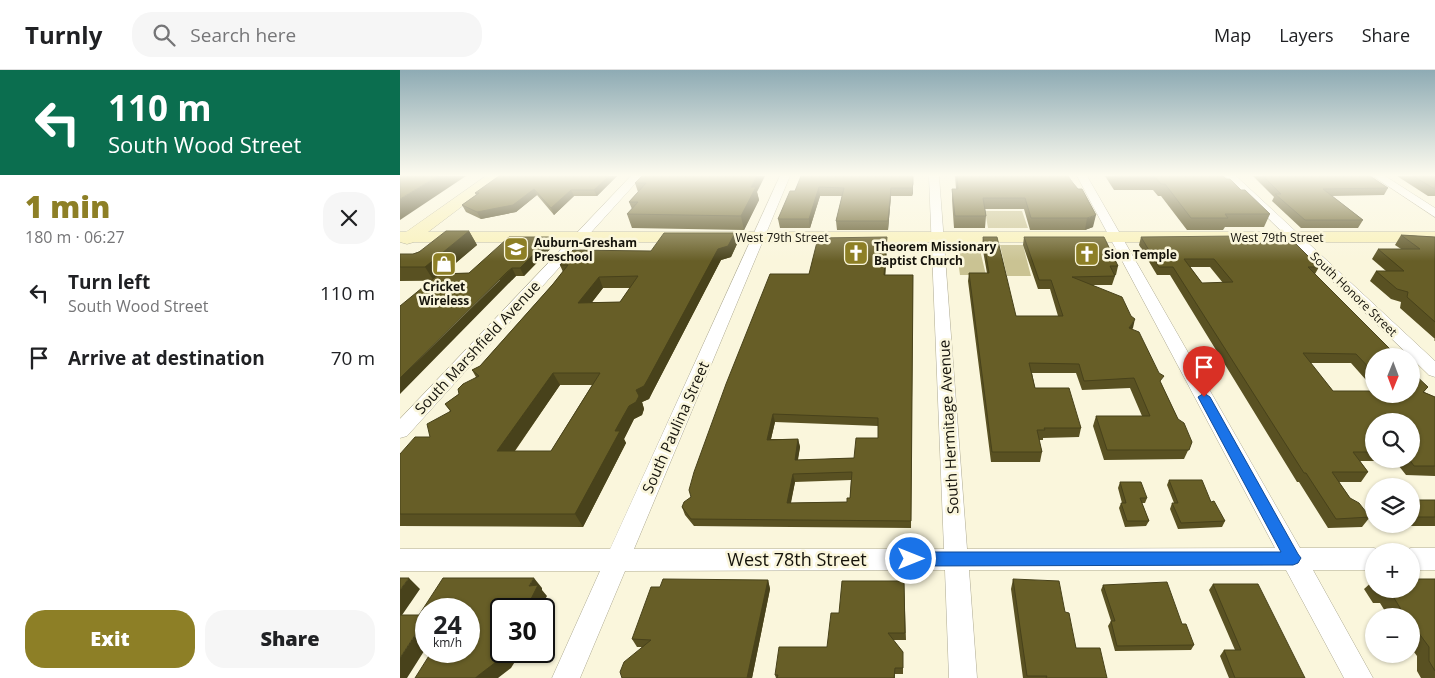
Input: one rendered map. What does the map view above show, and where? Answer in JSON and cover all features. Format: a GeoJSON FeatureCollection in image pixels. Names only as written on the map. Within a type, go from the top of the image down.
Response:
{"type":"FeatureCollection","features":[{"type":"Feature","properties":{"kind":"main road"},"geometry":{"type":"LineString","coordinates":[[403,237],[444,204]]}},
{"type":"Feature","properties":{"kind":"main road"},"geometry":{"type":"LineString","coordinates":[[403,237],[452,204]]}},
{"type":"Feature","properties":{"kind":"main road","name":"West 79th Street"},"geometry":{"type":"LineString","coordinates":[[403,237],[1435,237]]}},
{"type":"Feature","properties":{"kind":"street","name":"South Marshfield Avenue"},"geometry":{"type":"LineString","coordinates":[[400,431],[610,204]]}},
{"type":"Feature","properties":{"kind":"street","name":"South Paulina Street"},"geometry":{"type":"LineString","coordinates":[[566,678],[772,204]]}},
{"type":"Feature","properties":{"kind":"street","name":"South Hermitage Avenue"},"geometry":{"type":"LineString","coordinates":[[936,204],[963,678]]}},
{"type":"Feature","properties":{"kind":"street"},"geometry":{"type":"LineString","coordinates":[[1097,204],[1359,678]]}},
{"type":"Feature","properties":{"kind":"street","name":"South Honore Street"},"geometry":{"type":"LineString","coordinates":[[1260,204],[1435,371]]}},
{"type":"Feature","properties":{"kind":"street"},"geometry":{"type":"LineString","coordinates":[[1422,204],[1435,213]]}},
{"type":"Feature","properties":{"kind":"street"},"geometry":{"type":"LineString","coordinates":[[1420,559],[1435,558]]}},
{"type":"Feature","properties":{"kind":"street","name":"West 78th Street"},"geometry":{"type":"LineString","coordinates":[[400,560],[1365,559]]}},
{"type":"Feature","properties":{"kind":"shaded area"},"geometry":{"type":"Polygon","coordinates":[[[985,211],[1022,211],[1028,228],[988,228],[985,211]]]}},
{"type":"Feature","properties":{"kind":"shaded area"},"geometry":{"type":"Polygon","coordinates":[[[1000,245],[1023,245],[1031,276],[1007,276],[1000,245]]]}},
{"type":"Feature","properties":{"kind":"shaded area"},"geometry":{"type":"Polygon","coordinates":[[[956,246],[979,246],[986,275],[960,275],[956,246]]]}},
{"type":"Feature","properties":{"kind":"building"},"geometry":{"type":"Polygon","coordinates":[[[463,204],[514,204],[477,212],[463,204]]]}},
{"type":"Feature","properties":{"kind":"building"},"geometry":{"type":"Polygon","coordinates":[[[636,204],[747,204],[741,216],[627,214],[636,204]]]}},
{"type":"Feature","properties":{"kind":"building"},"geometry":{"type":"Polygon","coordinates":[[[784,204],[814,204],[809,219],[778,219],[784,204]]]}},
{"type":"Feature","properties":{"kind":"building"},"geometry":{"type":"Polygon","coordinates":[[[840,204],[890,204],[888,221],[836,221],[840,204]]]}},
{"type":"Feature","properties":{"kind":"building"},"geometry":{"type":"Polygon","coordinates":[[[954,204],[984,204],[986,216],[955,216],[954,204]]]}},
{"type":"Feature","properties":{"kind":"building"},"geometry":{"type":"Polygon","coordinates":[[[1027,204],[1090,204],[1096,215],[1087,218],[1031,218],[1027,204]]]}},
{"type":"Feature","properties":{"kind":"building"},"geometry":{"type":"Polygon","coordinates":[[[1181,204],[1260,204],[1270,214],[1225,214],[1228,218],[1191,218],[1181,204]]]}},
{"type":"Feature","properties":{"kind":"building"},"geometry":{"type":"Polygon","coordinates":[[[1287,204],[1343,204],[1363,220],[1305,220],[1287,204]]]}},
{"type":"Feature","properties":{"kind":"building"},"geometry":{"type":"Polygon","coordinates":[[[446,231],[469,231],[425,267],[400,267],[400,254],[419,252],[446,231]]]}},
{"type":"Feature","properties":{"kind":"building"},"geometry":{"type":"Polygon","coordinates":[[[664,233],[735,233],[728,246],[718,249],[644,386],[636,390],[639,396],[636,402],[629,406],[615,431],[620,431],[575,514],[400,514],[400,454],[415,437],[430,437],[427,424],[451,411],[445,404],[459,394],[458,389],[463,384],[479,376],[472,370],[480,366],[553,284],[568,265],[560,265],[573,250],[651,251],[664,233]],[[638,276],[599,277],[578,303],[620,302],[638,276]],[[553,373],[497,451],[551,451],[600,373],[553,373]]]}},
{"type":"Feature","properties":{"kind":"building"},"geometry":{"type":"Polygon","coordinates":[[[1401,235],[1435,237],[1435,322],[1407,297],[1408,292],[1397,289],[1376,271],[1404,271],[1378,249],[1420,249],[1401,235]]]}},
{"type":"Feature","properties":{"kind":"building"},"geometry":{"type":"Polygon","coordinates":[[[1238,236],[1244,243],[1295,243],[1319,267],[1308,267],[1389,348],[1365,348],[1365,364],[1356,354],[1303,353],[1333,391],[1365,391],[1365,403],[1420,403],[1420,379],[1428,387],[1423,392],[1435,397],[1435,466],[1420,466],[1420,413],[1365,413],[1365,452],[1353,452],[1368,472],[1332,472],[1350,498],[1359,503],[1365,511],[1365,517],[1336,519],[1306,473],[1304,473],[1173,267],[1159,267],[1141,237],[1238,236]],[[1184,259],[1202,283],[1233,282],[1214,259],[1184,259]]]}},
{"type":"Feature","properties":{"kind":"building"},"geometry":{"type":"Polygon","coordinates":[[[509,237],[551,237],[520,268],[512,268],[507,272],[400,378],[400,306],[439,274],[469,273],[509,237]]]}},
{"type":"Feature","properties":{"kind":"building"},"geometry":{"type":"Polygon","coordinates":[[[887,237],[884,275],[913,275],[911,521],[691,519],[682,507],[684,502],[691,497],[689,490],[694,472],[726,384],[770,274],[809,274],[818,238],[887,237]],[[773,414],[767,440],[798,439],[795,460],[854,458],[856,438],[878,438],[878,418],[773,414]],[[852,472],[793,474],[787,503],[847,502],[847,498],[850,498],[852,472]]]}},
{"type":"Feature","properties":{"kind":"building"},"geometry":{"type":"Polygon","coordinates":[[[983,237],[997,237],[1016,316],[1063,316],[1051,280],[1039,280],[1024,237],[1104,237],[1118,266],[1110,266],[1115,276],[1072,277],[1122,297],[1131,316],[1135,319],[1129,328],[1139,332],[1159,373],[1164,376],[1160,381],[1178,419],[1184,423],[1192,442],[1189,450],[1107,450],[1096,416],[1150,416],[1134,378],[1084,381],[1079,364],[1029,363],[1035,388],[1069,388],[1081,428],[1044,428],[1045,430],[1037,430],[1042,452],[992,452],[969,273],[989,273],[983,237]]]}},
{"type":"Feature","properties":{"kind":"building"},"geometry":{"type":"Polygon","coordinates":[[[1169,480],[1202,480],[1211,502],[1214,501],[1225,521],[1181,523],[1172,503],[1178,503],[1169,480]]]}},
{"type":"Feature","properties":{"kind":"building"},"geometry":{"type":"Polygon","coordinates":[[[1120,482],[1141,482],[1147,498],[1140,498],[1149,521],[1127,521],[1121,503],[1126,503],[1120,482]]]}},
{"type":"Feature","properties":{"kind":"building"},"geometry":{"type":"Polygon","coordinates":[[[1420,500],[1435,500],[1435,517],[1420,517],[1420,500]]]}},
{"type":"Feature","properties":{"kind":"building"},"geometry":{"type":"Polygon","coordinates":[[[400,578],[409,578],[400,590],[400,578]]]}},
{"type":"Feature","properties":{"kind":"building"},"geometry":{"type":"Polygon","coordinates":[[[443,578],[534,578],[529,586],[538,585],[532,598],[490,598],[490,663],[495,663],[475,678],[415,678],[424,663],[480,663],[480,598],[430,598],[443,578]]]}},
{"type":"Feature","properties":{"kind":"building"},"geometry":{"type":"Polygon","coordinates":[[[663,579],[768,580],[747,678],[622,678],[620,672],[624,662],[651,640],[632,639],[651,587],[660,587],[663,579]]]}},
{"type":"Feature","properties":{"kind":"building"},"geometry":{"type":"Polygon","coordinates":[[[1013,579],[1059,581],[1065,612],[1069,613],[1076,648],[1100,648],[1107,678],[1046,678],[1047,676],[1027,676],[1013,579]]]}},
{"type":"Feature","properties":{"kind":"building"},"geometry":{"type":"Polygon","coordinates":[[[1420,579],[1435,579],[1435,671],[1429,661],[1429,647],[1420,635],[1420,608],[1400,608],[1394,598],[1420,598],[1420,579]]]}},
{"type":"Feature","properties":{"kind":"building"},"geometry":{"type":"Polygon","coordinates":[[[842,581],[904,581],[905,633],[888,633],[903,652],[903,668],[895,668],[894,678],[777,678],[778,675],[775,675],[779,647],[827,647],[831,613],[839,613],[842,581]]]}},
{"type":"Feature","properties":{"kind":"building"},"geometry":{"type":"Polygon","coordinates":[[[1167,582],[1182,624],[1186,624],[1194,645],[1117,646],[1111,621],[1115,621],[1103,585],[1167,582]]]}},
{"type":"Feature","properties":{"kind":"building"},"geometry":{"type":"Polygon","coordinates":[[[1213,584],[1258,584],[1305,678],[1235,678],[1224,650],[1241,650],[1213,584]]]}},
{"type":"Feature","properties":{"kind":"building"},"geometry":{"type":"Polygon","coordinates":[[[400,615],[415,615],[415,635],[400,658],[400,615]]]}},
{"type":"Feature","properties":{"kind":"place","name":"Auburn-Gresham Preschool"},"geometry":{"type":"Point","coordinates":[516,249]}},
{"type":"Feature","properties":{"kind":"place","name":"Theorem Missionary Baptist Church"},"geometry":{"type":"Point","coordinates":[856,253]}},
{"type":"Feature","properties":{"kind":"place","name":"Sion Temple"},"geometry":{"type":"Point","coordinates":[1087,254]}},
{"type":"Feature","properties":{"kind":"place","name":"Cricket Wireless"},"geometry":{"type":"Point","coordinates":[444,264]}},
{"type":"Feature","properties":{"kind":"route"},"geometry":{"type":"LineString","coordinates":[[911,559],[1293,558],[1204,397]]}}]}
